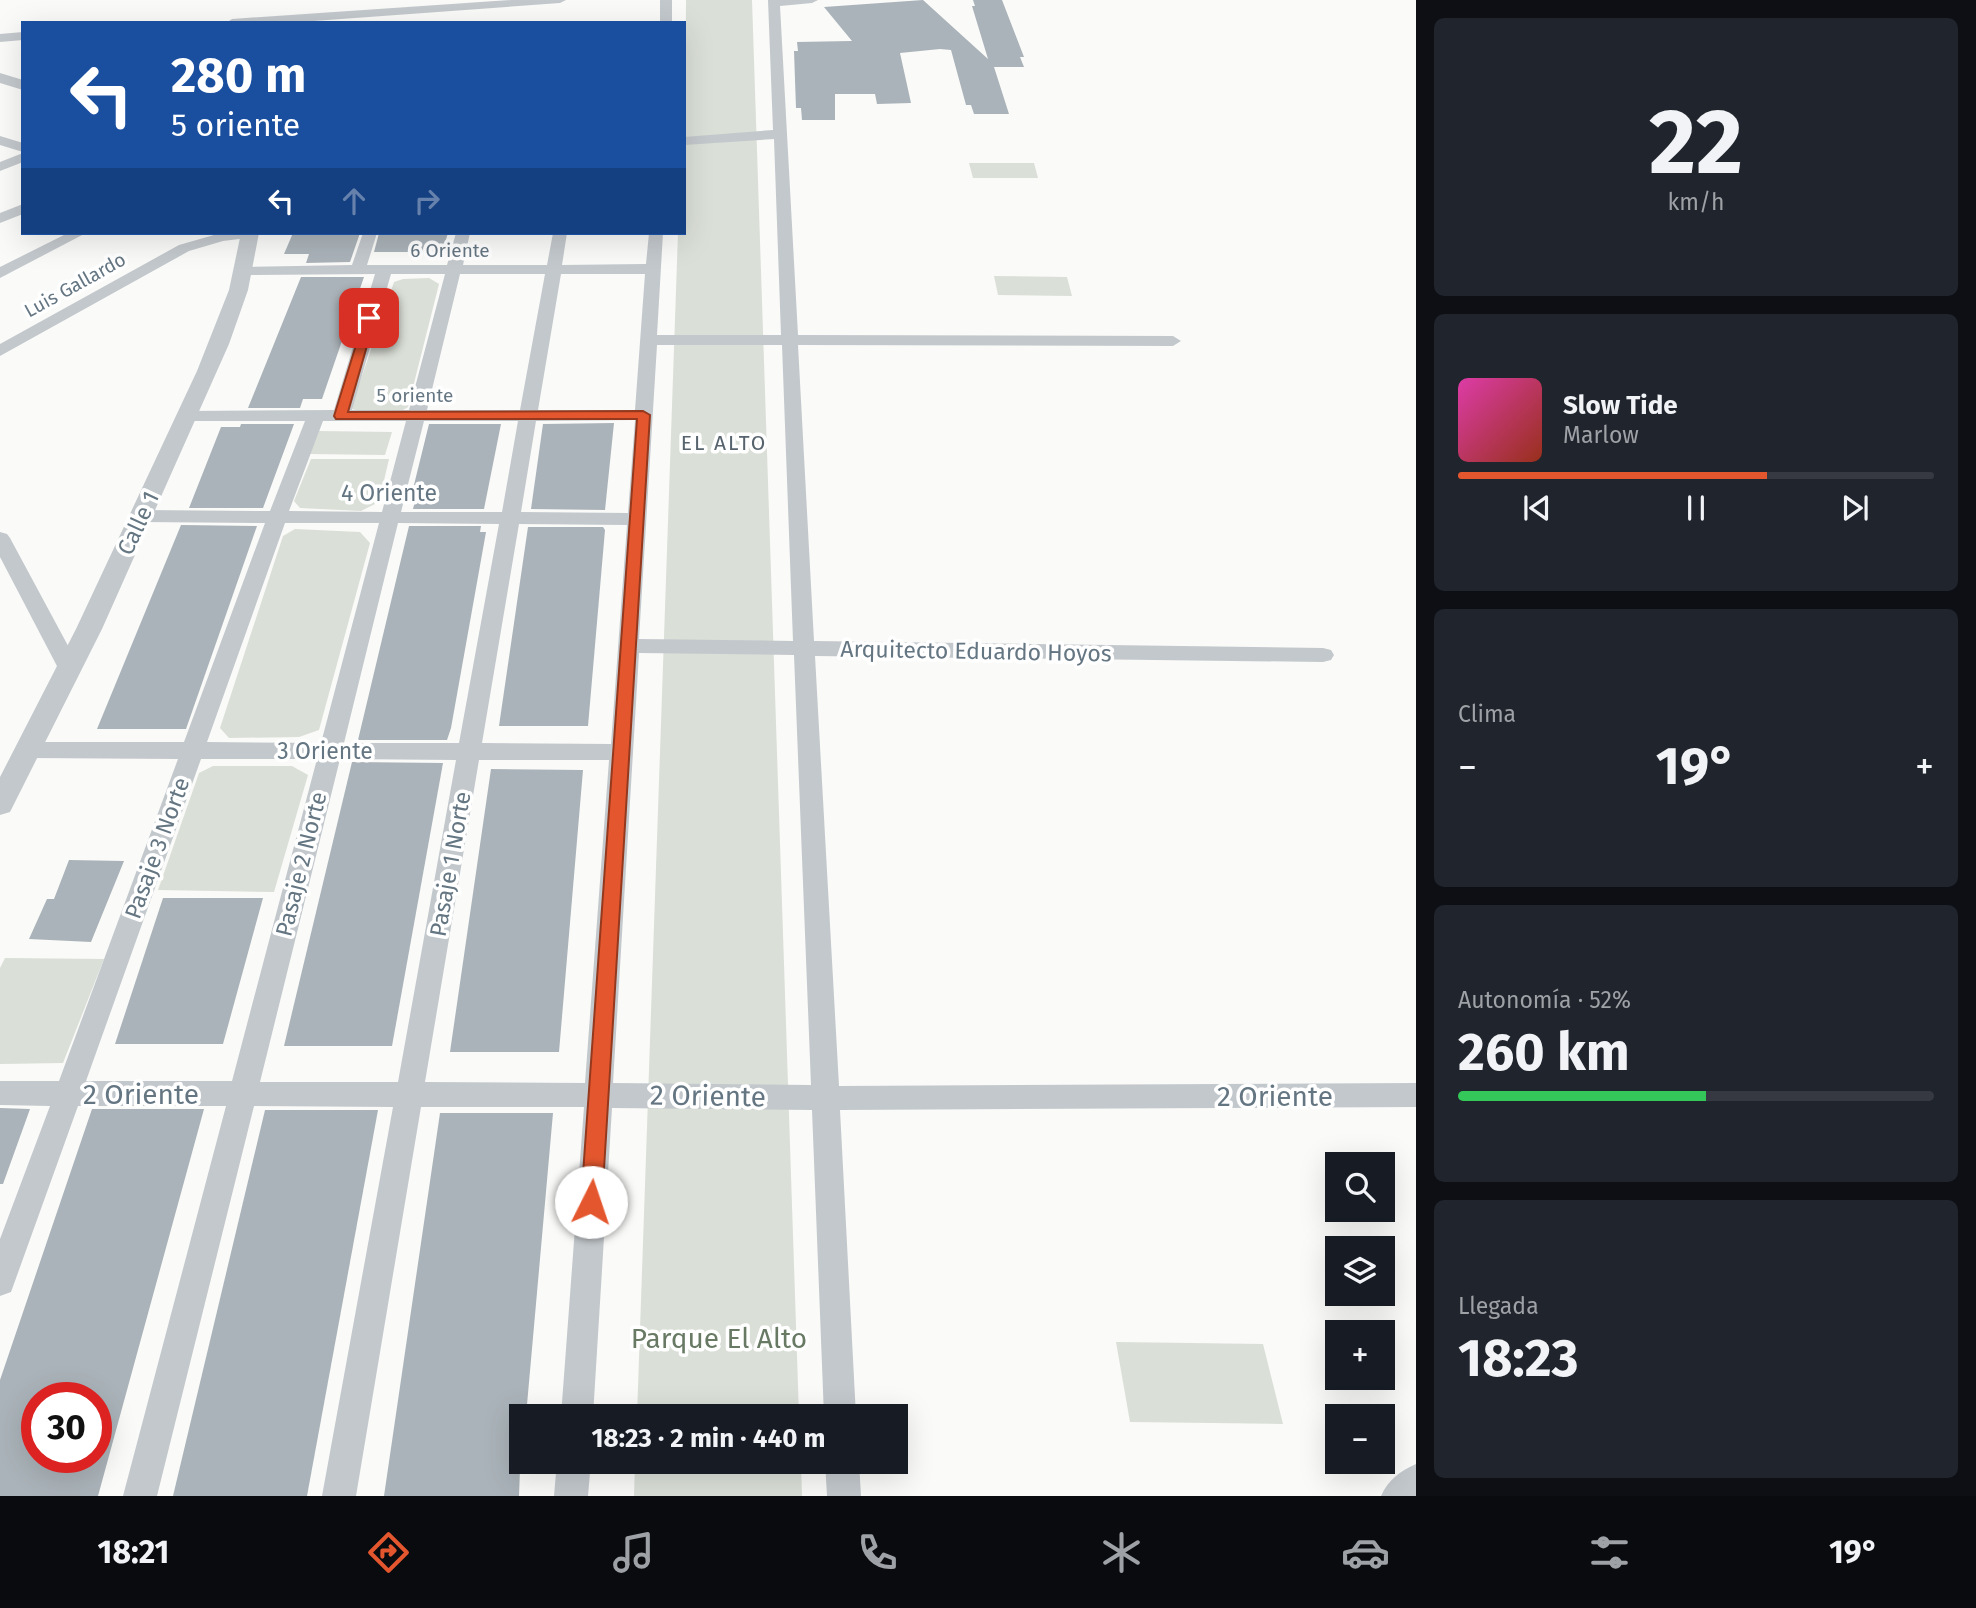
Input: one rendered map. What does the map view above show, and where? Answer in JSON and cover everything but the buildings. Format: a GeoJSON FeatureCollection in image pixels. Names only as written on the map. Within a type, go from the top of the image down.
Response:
{"type":"FeatureCollection","features":[{"type":"Feature","properties":{"kind":"street"},"geometry":{"type":"LineString","coordinates":[[289,21],[560,0]]}},
{"type":"Feature","properties":{"kind":"street"},"geometry":{"type":"LineString","coordinates":[[666,0],[666,21]]}},
{"type":"Feature","properties":{"kind":"street"},"geometry":{"type":"LineString","coordinates":[[812,0],[774,1],[839,1404]]}},
{"type":"Feature","properties":{"kind":"street"},"geometry":{"type":"LineString","coordinates":[[317,20],[318,3]]}},
{"type":"Feature","properties":{"kind":"street"},"geometry":{"type":"LineString","coordinates":[[0,38],[21,36]]}},
{"type":"Feature","properties":{"kind":"street"},"geometry":{"type":"LineString","coordinates":[[0,78],[21,84]]}},
{"type":"Feature","properties":{"kind":"street"},"geometry":{"type":"LineString","coordinates":[[686,141],[781,134]]}},
{"type":"Feature","properties":{"kind":"street"},"geometry":{"type":"LineString","coordinates":[[0,140],[21,147]]}},
{"type":"Feature","properties":{"kind":"street"},"geometry":{"type":"LineString","coordinates":[[0,167],[21,158]]}},
{"type":"Feature","properties":{"kind":"street"},"geometry":{"type":"LineString","coordinates":[[0,219],[21,209]]}},
{"type":"Feature","properties":{"kind":"street"},"geometry":{"type":"LineString","coordinates":[[0,273],[75,235]]}},
{"type":"Feature","properties":{"kind":"street","name":"Luis Gallardo"},"geometry":{"type":"LineString","coordinates":[[0,351],[184,248],[236,235]]}},
{"type":"Feature","properties":{"kind":"street","name":"Calle 1"},"geometry":{"type":"LineString","coordinates":[[0,804],[30,750],[187,416],[237,300],[246,270],[250,235]]}},
{"type":"Feature","properties":{"kind":"street"},"geometry":{"type":"LineString","coordinates":[[358,270],[369,235]]}},
{"type":"Feature","properties":{"kind":"street","name":"Pasaje 2 Norte"},"geometry":{"type":"LineString","coordinates":[[140,1496],[462,235]]}},
{"type":"Feature","properties":{"kind":"street","name":"Pasaje 1 Norte"},"geometry":{"type":"LineString","coordinates":[[339,1496],[560,235]]}},
{"type":"Feature","properties":{"kind":"street"},"geometry":{"type":"LineString","coordinates":[[578,1404],[656,235]]}},
{"type":"Feature","properties":{"kind":"street","name":"6 Oriente"},"geometry":{"type":"LineString","coordinates":[[246,270],[653,269]]}},
{"type":"Feature","properties":{"kind":"street"},"geometry":{"type":"LineString","coordinates":[[341,416],[384,270]]}},
{"type":"Feature","properties":{"kind":"street"},"geometry":{"type":"LineString","coordinates":[[649,340],[1173,341]]}},
{"type":"Feature","properties":{"kind":"street","name":"5 oriente"},"geometry":{"type":"LineString","coordinates":[[187,416],[643,415]]}},
{"type":"Feature","properties":{"kind":"street","name":"Pasaje 3 Norte"},"geometry":{"type":"LineString","coordinates":[[0,1281],[276,517],[316,416]]}},
{"type":"Feature","properties":{"kind":"street","name":"4 Oriente"},"geometry":{"type":"LineString","coordinates":[[142,516],[636,519]]}},
{"type":"Feature","properties":{"kind":"street"},"geometry":{"type":"LineString","coordinates":[[0,538],[69,667]]}},
{"type":"Feature","properties":{"kind":"street","name":"Arquitecto Eduardo Hoyos"},"geometry":{"type":"LineString","coordinates":[[629,646],[1323,654]]}},
{"type":"Feature","properties":{"kind":"street","name":"3 Oriente"},"geometry":{"type":"LineString","coordinates":[[30,750],[621,752]]}},
{"type":"Feature","properties":{"kind":"street","name":"2 Oriente"},"geometry":{"type":"LineString","coordinates":[[0,1093],[825,1098],[1416,1095]]}},
{"type":"Feature","properties":{"kind":"street"},"geometry":{"type":"LineString","coordinates":[[571,1496],[573,1474]]}},
{"type":"Feature","properties":{"kind":"street"},"geometry":{"type":"LineString","coordinates":[[843,1474],[844,1496]]}},
{"type":"Feature","properties":{"kind":"street"},"geometry":{"type":"LineString","coordinates":[[1398,1496],[1416,1481]]}},
{"type":"Feature","properties":{"kind":"green space","name":"Parque El Alto"},"geometry":{"type":"Polygon","coordinates":[[[686,0],[752,0],[799,1404],[637,1404],[678,235],[686,235],[686,0]]]}},
{"type":"Feature","properties":{"kind":"green space"},"geometry":{"type":"Polygon","coordinates":[[[969,163],[1034,163],[1038,178],[973,178],[969,163]]]}},
{"type":"Feature","properties":{"kind":"green space"},"geometry":{"type":"Polygon","coordinates":[[[994,276],[1067,277],[1072,296],[998,295],[994,276]]]}},
{"type":"Feature","properties":{"kind":"green space"},"geometry":{"type":"Polygon","coordinates":[[[429,278],[439,284],[408,407],[380,414],[364,413],[351,408],[394,282],[429,278]]]}},
{"type":"Feature","properties":{"kind":"green space"},"geometry":{"type":"Polygon","coordinates":[[[319,431],[392,432],[385,455],[310,454],[319,431]]]}},
{"type":"Feature","properties":{"kind":"green space"},"geometry":{"type":"Polygon","coordinates":[[[311,459],[389,459],[379,502],[361,511],[300,508],[294,501],[311,459]]]}},
{"type":"Feature","properties":{"kind":"green space"},"geometry":{"type":"Polygon","coordinates":[[[295,529],[360,532],[370,543],[319,730],[299,737],[229,738],[220,728],[283,536],[295,529]]]}},
{"type":"Feature","properties":{"kind":"green space"},"geometry":{"type":"Polygon","coordinates":[[[213,766],[292,766],[308,775],[274,892],[158,890],[199,773],[213,766]]]}},
{"type":"Feature","properties":{"kind":"green space"},"geometry":{"type":"Polygon","coordinates":[[[5,958],[104,959],[63,1063],[0,1064],[0,968],[5,958]]]}},
{"type":"Feature","properties":{"kind":"green space"},"geometry":{"type":"Polygon","coordinates":[[[1116,1342],[1263,1344],[1283,1424],[1130,1422],[1116,1342]]]}},
{"type":"Feature","properties":{"kind":"green space"},"geometry":{"type":"Polygon","coordinates":[[[635,1474],[801,1474],[802,1496],[634,1496],[635,1474]]]}},
{"type":"Feature","properties":{"kind":"district","name":"EL ALTO"},"geometry":{"type":"Point","coordinates":[724,443]}},
{"type":"Feature","properties":{"kind":"route"},"geometry":{"type":"LineString","coordinates":[[369,318],[341,416],[643,415],[591,1202]]}}]}
